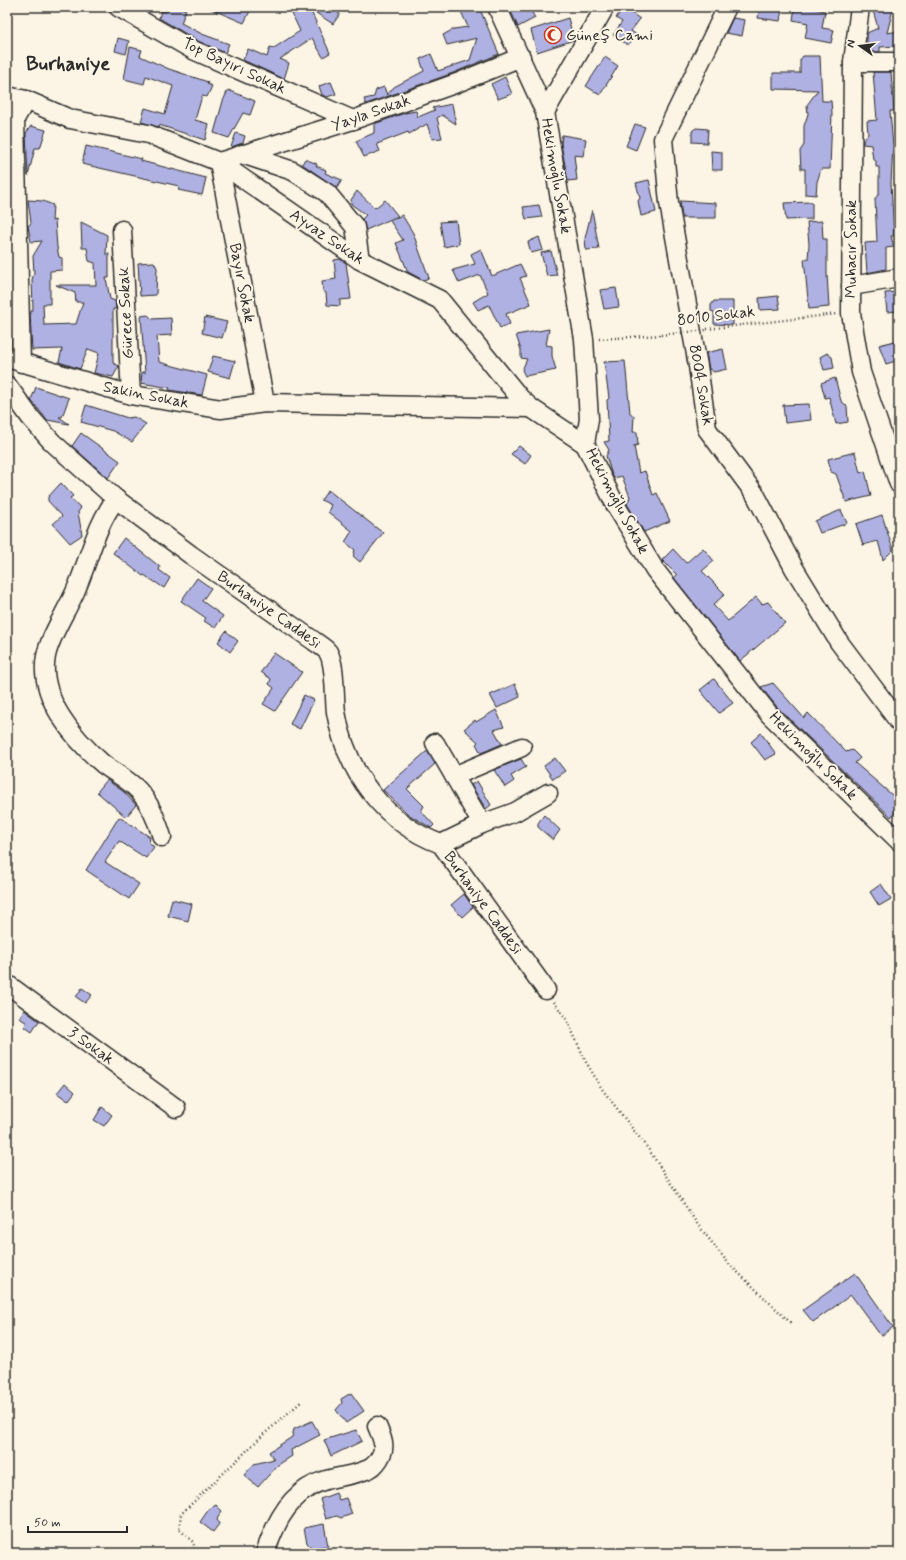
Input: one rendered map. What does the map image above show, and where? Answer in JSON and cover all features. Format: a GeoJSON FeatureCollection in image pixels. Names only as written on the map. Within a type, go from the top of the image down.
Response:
{"type":"FeatureCollection","features":[{"type":"Feature","properties":{"kind":"street","name":"Top Bayırı Sokak"},"geometry":{"type":"LineString","coordinates":[[118,7],[193,50],[353,120]]}},
{"type":"Feature","properties":{"kind":"street","name":"Hekimoğlu Sokak"},"geometry":{"type":"LineString","coordinates":[[497,7],[545,112],[584,339],[589,419],[585,444],[616,506],[655,570],[769,714],[899,841]]}},
{"type":"Feature","properties":{"kind":"street"},"geometry":{"type":"LineString","coordinates":[[545,112],[605,7]]}},
{"type":"Feature","properties":{"kind":"street","name":"8004 Sokak"},"geometry":{"type":"LineString","coordinates":[[727,7],[663,139],[669,203],[698,366],[707,429],[755,494],[794,568],[839,642],[899,722]]}},
{"type":"Feature","properties":{"kind":"street","name":"Muhacır Sokak"},"geometry":{"type":"LineString","coordinates":[[860,7],[853,62],[851,312],[861,372],[894,455],[899,484]]}},
{"type":"Feature","properties":{"kind":"street","name":"Yayla Sokak"},"geometry":{"type":"LineString","coordinates":[[219,162],[353,120],[457,83],[521,57]]}},
{"type":"Feature","properties":{"kind":"street"},"geometry":{"type":"LineString","coordinates":[[853,62],[899,62]]}},
{"type":"Feature","properties":{"kind":"street","name":"Ayvaz Sokak"},"geometry":{"type":"LineString","coordinates":[[7,96],[26,100],[70,119],[148,134],[219,162],[360,260],[440,300],[520,398],[531,408],[585,444]]}},
{"type":"Feature","properties":{"kind":"street"},"geometry":{"type":"LineString","coordinates":[[14,360],[15,120],[26,100]]}},
{"type":"Feature","properties":{"kind":"street"},"geometry":{"type":"LineString","coordinates":[[242,154],[293,171],[327,193],[354,227],[360,260]]}},
{"type":"Feature","properties":{"kind":"street","name":"Bayır Sokak"},"geometry":{"type":"LineString","coordinates":[[219,162],[265,403]]}},
{"type":"Feature","properties":{"kind":"street","name":"Gürece Sokak"},"geometry":{"type":"LineString","coordinates":[[122,230],[131,396]]}},
{"type":"Feature","properties":{"kind":"street"},"geometry":{"type":"LineString","coordinates":[[851,286],[899,278]]}},
{"type":"Feature","properties":{"kind":"street","name":"Sakin Sokak"},"geometry":{"type":"LineString","coordinates":[[14,360],[131,396],[221,409],[265,403],[531,408]]}},
{"type":"Feature","properties":{"kind":"street","name":"Burhaniye Caddesi"},"geometry":{"type":"LineString","coordinates":[[7,385],[30,417],[52,442],[116,498],[191,555],[328,652],[334,673],[336,713],[347,752],[368,791],[390,815],[423,837],[441,844],[546,990]]}},
{"type":"Feature","properties":{"kind":"street"},"geometry":{"type":"LineString","coordinates":[[116,498],[106,512],[78,585],[48,647],[45,663],[48,688],[62,719],[90,752],[139,791],[154,812],[162,837]]}},
{"type":"Feature","properties":{"kind":"street"},"geometry":{"type":"LineString","coordinates":[[435,743],[482,824]]}},
{"type":"Feature","properties":{"kind":"street"},"geometry":{"type":"LineString","coordinates":[[454,776],[522,747]]}},
{"type":"Feature","properties":{"kind":"street"},"geometry":{"type":"LineString","coordinates":[[441,844],[482,824],[515,812],[548,794]]}},
{"type":"Feature","properties":{"kind":"street","name":"3 Sokak"},"geometry":{"type":"LineString","coordinates":[[7,984],[176,1108]]}},
{"type":"Feature","properties":{"kind":"street"},"geometry":{"type":"LineString","coordinates":[[265,1553],[280,1516],[300,1494],[316,1483],[367,1470],[375,1464],[381,1455],[383,1444],[377,1426]]}},
{"type":"Feature","properties":{"kind":"path","name":"8010 Sokak"},"geometry":{"type":"LineString","coordinates":[[584,339],[661,335],[851,312]]}},
{"type":"Feature","properties":{"kind":"path"},"geometry":{"type":"LineString","coordinates":[[546,990],[567,1020],[586,1062],[602,1089],[649,1150],[698,1225],[730,1264],[792,1324]]}},
{"type":"Feature","properties":{"kind":"path"},"geometry":{"type":"LineString","coordinates":[[196,1553],[193,1542],[179,1529],[181,1514],[264,1434],[301,1402]]}},
{"type":"Feature","properties":{"kind":"building"},"geometry":{"type":"Polygon","coordinates":[[[168,7],[179,7],[186,10],[181,23],[202,34],[229,44],[225,53],[198,41],[159,18],[161,11],[166,12],[168,7]]]}},
{"type":"Feature","properties":{"kind":"building"},"geometry":{"type":"Polygon","coordinates":[[[206,7],[252,7],[244,23],[206,7]]]}},
{"type":"Feature","properties":{"kind":"building"},"geometry":{"type":"Polygon","coordinates":[[[307,7],[339,7],[336,11],[340,14],[333,24],[310,9],[330,53],[323,57],[312,38],[280,59],[289,63],[284,79],[243,60],[248,49],[267,57],[270,47],[274,48],[300,31],[292,14],[307,7]]]}},
{"type":"Feature","properties":{"kind":"building"},"geometry":{"type":"Polygon","coordinates":[[[459,7],[479,7],[499,54],[453,73],[366,104],[364,99],[374,97],[376,90],[384,87],[387,95],[394,87],[424,71],[420,59],[431,54],[438,71],[470,60],[477,38],[447,45],[443,35],[454,29],[468,27],[459,7]]]}},
{"type":"Feature","properties":{"kind":"building"},"geometry":{"type":"Polygon","coordinates":[[[509,7],[529,7],[535,18],[518,27],[509,7]]]}},
{"type":"Feature","properties":{"kind":"building"},"geometry":{"type":"Polygon","coordinates":[[[623,7],[640,19],[631,31],[637,35],[628,45],[613,35],[622,22],[616,18],[623,7]]]}},
{"type":"Feature","properties":{"kind":"building"},"geometry":{"type":"Polygon","coordinates":[[[760,7],[782,9],[780,21],[758,18],[760,7]]]}},
{"type":"Feature","properties":{"kind":"building"},"geometry":{"type":"Polygon","coordinates":[[[795,7],[806,7],[825,11],[822,28],[834,30],[831,43],[805,38],[808,23],[793,20],[795,7]]]}},
{"type":"Feature","properties":{"kind":"building"},"geometry":{"type":"Polygon","coordinates":[[[872,7],[893,9],[887,33],[899,31],[899,46],[880,47],[880,52],[867,52],[867,33],[878,28],[872,7]]]}},
{"type":"Feature","properties":{"kind":"building","name":"Güneş Cami"},"geometry":{"type":"Polygon","coordinates":[[[568,18],[574,40],[537,52],[531,30],[568,18]]]}},
{"type":"Feature","properties":{"kind":"building"},"geometry":{"type":"Polygon","coordinates":[[[733,18],[745,20],[742,36],[726,33],[733,18]]]}},
{"type":"Feature","properties":{"kind":"building"},"geometry":{"type":"Polygon","coordinates":[[[118,38],[129,41],[126,54],[115,51],[118,38]]]}},
{"type":"Feature","properties":{"kind":"building"},"geometry":{"type":"Polygon","coordinates":[[[130,47],[142,50],[140,56],[169,69],[208,82],[207,84],[212,86],[207,97],[202,96],[195,120],[209,124],[205,140],[159,125],[158,127],[141,122],[145,108],[165,114],[173,86],[146,76],[144,84],[124,79],[130,47]]]}},
{"type":"Feature","properties":{"kind":"building"},"geometry":{"type":"Polygon","coordinates":[[[803,56],[820,56],[822,101],[831,101],[830,169],[821,169],[817,182],[816,195],[805,194],[805,169],[801,169],[800,151],[804,145],[804,126],[808,114],[807,105],[818,90],[773,89],[773,73],[800,73],[800,60],[803,56]]]}},
{"type":"Feature","properties":{"kind":"building"},"geometry":{"type":"Polygon","coordinates":[[[605,57],[618,66],[600,95],[586,86],[605,57]]]}},
{"type":"Feature","properties":{"kind":"building"},"geometry":{"type":"Polygon","coordinates":[[[873,72],[891,72],[894,111],[890,111],[893,146],[891,183],[894,236],[891,236],[894,247],[886,248],[886,269],[867,273],[865,243],[877,242],[875,199],[879,193],[879,167],[876,167],[876,161],[873,159],[871,145],[863,144],[863,141],[868,134],[867,121],[877,120],[873,72]]]}},
{"type":"Feature","properties":{"kind":"building"},"geometry":{"type":"Polygon","coordinates":[[[505,77],[512,94],[498,99],[491,84],[505,77]]]}},
{"type":"Feature","properties":{"kind":"building"},"geometry":{"type":"Polygon","coordinates":[[[331,82],[336,94],[327,97],[322,95],[319,86],[331,82]]]}},
{"type":"Feature","properties":{"kind":"building"},"geometry":{"type":"Polygon","coordinates":[[[228,90],[255,101],[250,115],[243,113],[229,138],[214,133],[223,101],[228,90]]]}},
{"type":"Feature","properties":{"kind":"building"},"geometry":{"type":"Polygon","coordinates":[[[452,104],[456,124],[442,115],[437,118],[442,138],[432,139],[427,124],[409,134],[408,132],[377,144],[380,151],[364,157],[356,141],[374,133],[374,124],[405,113],[416,111],[418,117],[435,110],[432,108],[452,104]]]}},
{"type":"Feature","properties":{"kind":"building"},"geometry":{"type":"Polygon","coordinates":[[[635,124],[645,127],[636,150],[626,146],[635,124]]]}},
{"type":"Feature","properties":{"kind":"building"},"geometry":{"type":"Polygon","coordinates":[[[31,126],[46,130],[40,148],[35,148],[28,176],[26,133],[31,126]]]}},
{"type":"Feature","properties":{"kind":"building"},"geometry":{"type":"Polygon","coordinates":[[[696,128],[708,129],[707,143],[692,142],[692,131],[696,128]]]}},
{"type":"Feature","properties":{"kind":"building"},"geometry":{"type":"Polygon","coordinates":[[[236,133],[245,136],[243,143],[231,147],[236,133]]]}},
{"type":"Feature","properties":{"kind":"building"},"geometry":{"type":"Polygon","coordinates":[[[562,135],[586,139],[583,156],[574,155],[577,180],[568,181],[561,144],[562,135]]]}},
{"type":"Feature","properties":{"kind":"building"},"geometry":{"type":"Polygon","coordinates":[[[86,146],[142,159],[141,161],[206,178],[202,195],[178,190],[179,186],[82,164],[86,146]]]}},
{"type":"Feature","properties":{"kind":"building"},"geometry":{"type":"Polygon","coordinates":[[[711,151],[722,152],[722,170],[712,170],[711,151]]]}},
{"type":"Feature","properties":{"kind":"building"},"geometry":{"type":"Polygon","coordinates":[[[305,159],[326,170],[325,173],[342,180],[337,188],[302,164],[305,159]]]}},
{"type":"Feature","properties":{"kind":"building"},"geometry":{"type":"Polygon","coordinates":[[[649,180],[656,212],[641,216],[638,201],[640,198],[636,183],[649,180]]]}},
{"type":"Feature","properties":{"kind":"building"},"geometry":{"type":"Polygon","coordinates":[[[357,191],[375,208],[385,200],[398,216],[366,230],[362,219],[366,215],[351,204],[351,200],[357,191]]]}},
{"type":"Feature","properties":{"kind":"building"},"geometry":{"type":"Polygon","coordinates":[[[28,200],[43,201],[53,205],[52,221],[55,220],[57,247],[59,257],[62,258],[62,270],[50,271],[50,304],[43,304],[44,325],[76,324],[83,302],[76,302],[75,293],[56,285],[96,285],[95,263],[89,261],[87,248],[82,248],[81,222],[107,235],[106,254],[109,254],[109,278],[106,278],[110,299],[115,301],[116,309],[113,309],[113,363],[119,366],[113,377],[94,373],[99,353],[88,349],[80,369],[59,362],[62,349],[32,350],[30,313],[33,309],[33,256],[42,241],[31,242],[28,226],[31,223],[28,200]]]}},
{"type":"Feature","properties":{"kind":"building"},"geometry":{"type":"Polygon","coordinates":[[[680,201],[716,203],[716,218],[682,218],[680,201]]]}},
{"type":"Feature","properties":{"kind":"building"},"geometry":{"type":"Polygon","coordinates":[[[812,202],[812,219],[786,220],[784,203],[812,202]]]}},
{"type":"Feature","properties":{"kind":"building"},"geometry":{"type":"Polygon","coordinates":[[[539,205],[542,217],[526,219],[523,207],[539,205]]]}},
{"type":"Feature","properties":{"kind":"building"},"geometry":{"type":"Polygon","coordinates":[[[592,210],[599,249],[586,250],[585,238],[592,210]]]}},
{"type":"Feature","properties":{"kind":"building"},"geometry":{"type":"Polygon","coordinates":[[[402,215],[413,233],[429,278],[423,280],[408,272],[396,243],[403,240],[390,221],[402,215]]]}},
{"type":"Feature","properties":{"kind":"building"},"geometry":{"type":"Polygon","coordinates":[[[456,221],[459,244],[444,247],[440,222],[456,221]]]}},
{"type":"Feature","properties":{"kind":"building"},"geometry":{"type":"Polygon","coordinates":[[[822,221],[823,239],[827,239],[829,307],[809,309],[804,259],[808,259],[809,244],[807,222],[822,221]]]}},
{"type":"Feature","properties":{"kind":"building"},"geometry":{"type":"Polygon","coordinates":[[[539,237],[543,250],[531,253],[528,242],[539,237]]]}},
{"type":"Feature","properties":{"kind":"building"},"geometry":{"type":"Polygon","coordinates":[[[481,249],[492,276],[520,264],[526,276],[520,278],[531,304],[506,314],[510,324],[500,328],[489,305],[478,310],[473,302],[488,293],[480,275],[459,283],[453,270],[475,264],[471,254],[481,249]]]}},
{"type":"Feature","properties":{"kind":"building"},"geometry":{"type":"Polygon","coordinates":[[[551,251],[557,275],[547,276],[541,253],[551,251]]]}},
{"type":"Feature","properties":{"kind":"building"},"geometry":{"type":"Polygon","coordinates":[[[340,259],[346,263],[351,299],[340,300],[340,306],[327,305],[326,293],[323,291],[322,281],[336,279],[334,260],[340,259]]]}},
{"type":"Feature","properties":{"kind":"building"},"geometry":{"type":"Polygon","coordinates":[[[154,262],[157,268],[156,295],[140,296],[138,263],[154,262]]]}},
{"type":"Feature","properties":{"kind":"building"},"geometry":{"type":"Polygon","coordinates":[[[616,288],[619,307],[604,309],[600,290],[616,288]]]}},
{"type":"Feature","properties":{"kind":"building"},"geometry":{"type":"Polygon","coordinates":[[[899,292],[899,311],[887,312],[885,293],[899,292]]]}},
{"type":"Feature","properties":{"kind":"building"},"geometry":{"type":"Polygon","coordinates":[[[778,296],[780,309],[760,310],[759,298],[778,296]]]}},
{"type":"Feature","properties":{"kind":"building"},"geometry":{"type":"Polygon","coordinates":[[[714,301],[733,301],[733,325],[714,324],[714,312],[711,311],[711,305],[714,301]]]}},
{"type":"Feature","properties":{"kind":"building"},"geometry":{"type":"Polygon","coordinates":[[[148,315],[152,319],[171,318],[172,335],[157,336],[159,362],[207,375],[202,395],[169,390],[170,388],[141,383],[142,372],[145,373],[141,316],[148,315]]]}},
{"type":"Feature","properties":{"kind":"building"},"geometry":{"type":"Polygon","coordinates":[[[205,317],[227,322],[222,338],[202,333],[205,317]]]}},
{"type":"Feature","properties":{"kind":"building"},"geometry":{"type":"Polygon","coordinates":[[[549,329],[546,345],[552,346],[552,356],[556,370],[525,376],[522,370],[527,359],[521,358],[521,350],[516,335],[549,329]]]}},
{"type":"Feature","properties":{"kind":"building"},"geometry":{"type":"Polygon","coordinates":[[[899,340],[899,360],[886,364],[879,345],[899,340]]]}},
{"type":"Feature","properties":{"kind":"building"},"geometry":{"type":"Polygon","coordinates":[[[723,349],[727,369],[714,372],[709,369],[706,353],[723,349]]]}},
{"type":"Feature","properties":{"kind":"building"},"geometry":{"type":"Polygon","coordinates":[[[827,353],[832,357],[834,368],[824,370],[820,357],[827,353]]]}},
{"type":"Feature","properties":{"kind":"building"},"geometry":{"type":"Polygon","coordinates":[[[213,356],[235,361],[230,378],[208,372],[213,356]]]}},
{"type":"Feature","properties":{"kind":"building"},"geometry":{"type":"Polygon","coordinates":[[[625,361],[630,413],[634,416],[633,432],[637,432],[638,445],[634,446],[639,473],[645,471],[653,495],[657,493],[670,521],[644,532],[627,504],[630,497],[622,476],[614,478],[612,475],[606,456],[609,450],[604,442],[609,441],[607,400],[609,398],[604,362],[625,361]]]}},
{"type":"Feature","properties":{"kind":"building"},"geometry":{"type":"Polygon","coordinates":[[[835,378],[841,401],[847,406],[848,422],[836,424],[829,397],[825,398],[821,383],[835,378]]]}},
{"type":"Feature","properties":{"kind":"building"},"geometry":{"type":"Polygon","coordinates":[[[36,387],[69,398],[62,417],[59,417],[69,424],[47,420],[31,400],[36,387]]]}},
{"type":"Feature","properties":{"kind":"building"},"geometry":{"type":"Polygon","coordinates":[[[809,404],[811,420],[785,423],[783,405],[809,404]]]}},
{"type":"Feature","properties":{"kind":"building"},"geometry":{"type":"Polygon","coordinates":[[[86,405],[128,418],[134,417],[146,424],[132,442],[113,431],[81,422],[86,405]]]}},
{"type":"Feature","properties":{"kind":"building"},"geometry":{"type":"Polygon","coordinates":[[[81,433],[120,461],[108,478],[72,446],[81,433]]]}},
{"type":"Feature","properties":{"kind":"building"},"geometry":{"type":"Polygon","coordinates":[[[519,446],[531,455],[525,464],[511,454],[519,446]]]}},
{"type":"Feature","properties":{"kind":"building"},"geometry":{"type":"Polygon","coordinates":[[[855,452],[860,473],[865,471],[871,496],[846,502],[836,474],[831,472],[828,459],[855,452]]]}},
{"type":"Feature","properties":{"kind":"building"},"geometry":{"type":"Polygon","coordinates":[[[61,483],[73,496],[70,498],[81,508],[78,512],[82,535],[70,543],[53,524],[62,516],[48,501],[48,497],[61,483]]]}},
{"type":"Feature","properties":{"kind":"building"},"geometry":{"type":"Polygon","coordinates":[[[328,490],[383,533],[360,562],[353,556],[355,550],[345,542],[352,531],[328,512],[331,505],[321,500],[328,490]]]}},
{"type":"Feature","properties":{"kind":"building"},"geometry":{"type":"Polygon","coordinates":[[[841,510],[847,523],[820,533],[815,521],[841,510]]]}},
{"type":"Feature","properties":{"kind":"building"},"geometry":{"type":"Polygon","coordinates":[[[882,515],[893,550],[883,560],[878,541],[863,545],[856,524],[882,515]]]}},
{"type":"Feature","properties":{"kind":"building"},"geometry":{"type":"Polygon","coordinates":[[[124,538],[160,567],[159,570],[170,578],[164,588],[144,575],[143,576],[113,553],[124,538]]]}},
{"type":"Feature","properties":{"kind":"building"},"geometry":{"type":"Polygon","coordinates":[[[703,548],[714,561],[702,571],[725,594],[713,605],[728,621],[756,597],[762,604],[768,602],[785,623],[740,661],[674,578],[677,575],[662,560],[673,549],[686,563],[703,548]]]}},
{"type":"Feature","properties":{"kind":"building"},"geometry":{"type":"Polygon","coordinates":[[[197,578],[211,588],[202,601],[223,616],[215,628],[204,621],[206,618],[181,601],[197,578]]]}},
{"type":"Feature","properties":{"kind":"building"},"geometry":{"type":"Polygon","coordinates":[[[226,631],[238,641],[230,652],[218,642],[226,631]]]}},
{"type":"Feature","properties":{"kind":"building"},"geometry":{"type":"Polygon","coordinates":[[[274,653],[302,672],[275,711],[263,704],[274,688],[269,684],[271,679],[261,672],[274,653]]]}},
{"type":"Feature","properties":{"kind":"building"},"geometry":{"type":"Polygon","coordinates":[[[714,679],[733,703],[719,713],[700,690],[714,679]]]}},
{"type":"Feature","properties":{"kind":"building"},"geometry":{"type":"Polygon","coordinates":[[[773,683],[804,718],[808,713],[846,752],[852,750],[860,758],[855,763],[899,801],[899,808],[891,817],[777,707],[761,687],[773,683]]]}},
{"type":"Feature","properties":{"kind":"building"},"geometry":{"type":"Polygon","coordinates":[[[515,684],[520,697],[497,708],[490,695],[515,684]]]}},
{"type":"Feature","properties":{"kind":"building"},"geometry":{"type":"Polygon","coordinates":[[[304,695],[314,700],[300,729],[290,724],[304,695]]]}},
{"type":"Feature","properties":{"kind":"building"},"geometry":{"type":"Polygon","coordinates":[[[496,710],[504,727],[494,730],[502,744],[481,753],[476,744],[478,742],[464,729],[475,720],[476,722],[496,710]]]}},
{"type":"Feature","properties":{"kind":"building"},"geometry":{"type":"Polygon","coordinates":[[[761,733],[776,754],[765,760],[751,742],[761,733]]]}},
{"type":"Feature","properties":{"kind":"building"},"geometry":{"type":"Polygon","coordinates":[[[427,751],[435,764],[407,789],[424,806],[421,811],[434,825],[431,828],[408,814],[383,790],[427,751]]]}},
{"type":"Feature","properties":{"kind":"building"},"geometry":{"type":"Polygon","coordinates":[[[555,758],[565,771],[553,779],[544,766],[555,758]]]}},
{"type":"Feature","properties":{"kind":"building"},"geometry":{"type":"Polygon","coordinates":[[[521,759],[526,767],[511,776],[514,781],[505,787],[494,770],[521,759]]]}},
{"type":"Feature","properties":{"kind":"building"},"geometry":{"type":"Polygon","coordinates":[[[107,780],[124,792],[136,805],[126,817],[97,792],[107,780]]]}},
{"type":"Feature","properties":{"kind":"building"},"geometry":{"type":"Polygon","coordinates":[[[477,781],[491,805],[486,809],[471,785],[477,781]]]}},
{"type":"Feature","properties":{"kind":"building"},"geometry":{"type":"Polygon","coordinates":[[[544,815],[560,830],[553,840],[538,827],[538,823],[544,815]]]}},
{"type":"Feature","properties":{"kind":"building"},"geometry":{"type":"Polygon","coordinates":[[[119,817],[150,837],[149,842],[154,847],[146,858],[119,841],[105,862],[139,884],[129,899],[86,870],[119,817]]]}},
{"type":"Feature","properties":{"kind":"building"},"geometry":{"type":"Polygon","coordinates":[[[881,884],[891,899],[879,906],[870,892],[881,884]]]}},
{"type":"Feature","properties":{"kind":"building"},"geometry":{"type":"Polygon","coordinates":[[[464,894],[473,907],[462,917],[451,905],[464,894]]]}},
{"type":"Feature","properties":{"kind":"building"},"geometry":{"type":"Polygon","coordinates":[[[172,899],[192,904],[188,921],[168,916],[172,899]]]}},
{"type":"Feature","properties":{"kind":"building"},"geometry":{"type":"Polygon","coordinates":[[[82,988],[92,995],[85,1003],[76,997],[82,988]]]}},
{"type":"Feature","properties":{"kind":"building"},"geometry":{"type":"Polygon","coordinates":[[[24,1010],[39,1021],[32,1032],[25,1027],[26,1022],[19,1018],[24,1010]]]}},
{"type":"Feature","properties":{"kind":"building"},"geometry":{"type":"Polygon","coordinates":[[[65,1083],[75,1092],[68,1101],[57,1093],[65,1083]]]}},
{"type":"Feature","properties":{"kind":"building"},"geometry":{"type":"Polygon","coordinates":[[[102,1107],[112,1115],[104,1126],[94,1120],[102,1107]]]}},
{"type":"Feature","properties":{"kind":"building"},"geometry":{"type":"Polygon","coordinates":[[[855,1273],[893,1327],[881,1336],[851,1295],[813,1322],[803,1310],[855,1273]]]}},
{"type":"Feature","properties":{"kind":"building"},"geometry":{"type":"Polygon","coordinates":[[[351,1393],[364,1411],[346,1423],[336,1410],[342,1403],[341,1399],[351,1393]]]}},
{"type":"Feature","properties":{"kind":"building"},"geometry":{"type":"Polygon","coordinates":[[[312,1421],[320,1435],[291,1450],[292,1456],[278,1465],[258,1487],[244,1475],[254,1464],[274,1459],[269,1452],[292,1437],[294,1429],[312,1421]]]}},
{"type":"Feature","properties":{"kind":"building"},"geometry":{"type":"Polygon","coordinates":[[[356,1430],[362,1441],[331,1456],[324,1440],[356,1430]]]}},
{"type":"Feature","properties":{"kind":"building"},"geometry":{"type":"Polygon","coordinates":[[[336,1493],[339,1500],[346,1498],[352,1514],[341,1518],[337,1516],[326,1519],[320,1499],[336,1493]]]}},
{"type":"Feature","properties":{"kind":"building"},"geometry":{"type":"Polygon","coordinates":[[[216,1505],[222,1511],[217,1519],[219,1524],[213,1532],[200,1522],[209,1509],[216,1505]]]}},
{"type":"Feature","properties":{"kind":"building"},"geometry":{"type":"Polygon","coordinates":[[[324,1524],[328,1546],[312,1548],[307,1543],[304,1528],[324,1524]]]}},
{"type":"Feature","properties":{"kind":"place","name":"Güneş Cami"},"geometry":{"type":"Point","coordinates":[553,35]}},
{"type":"Feature","properties":{"kind":"district","name":"Burhaniye"},"geometry":{"type":"Point","coordinates":[68,64]}}]}
